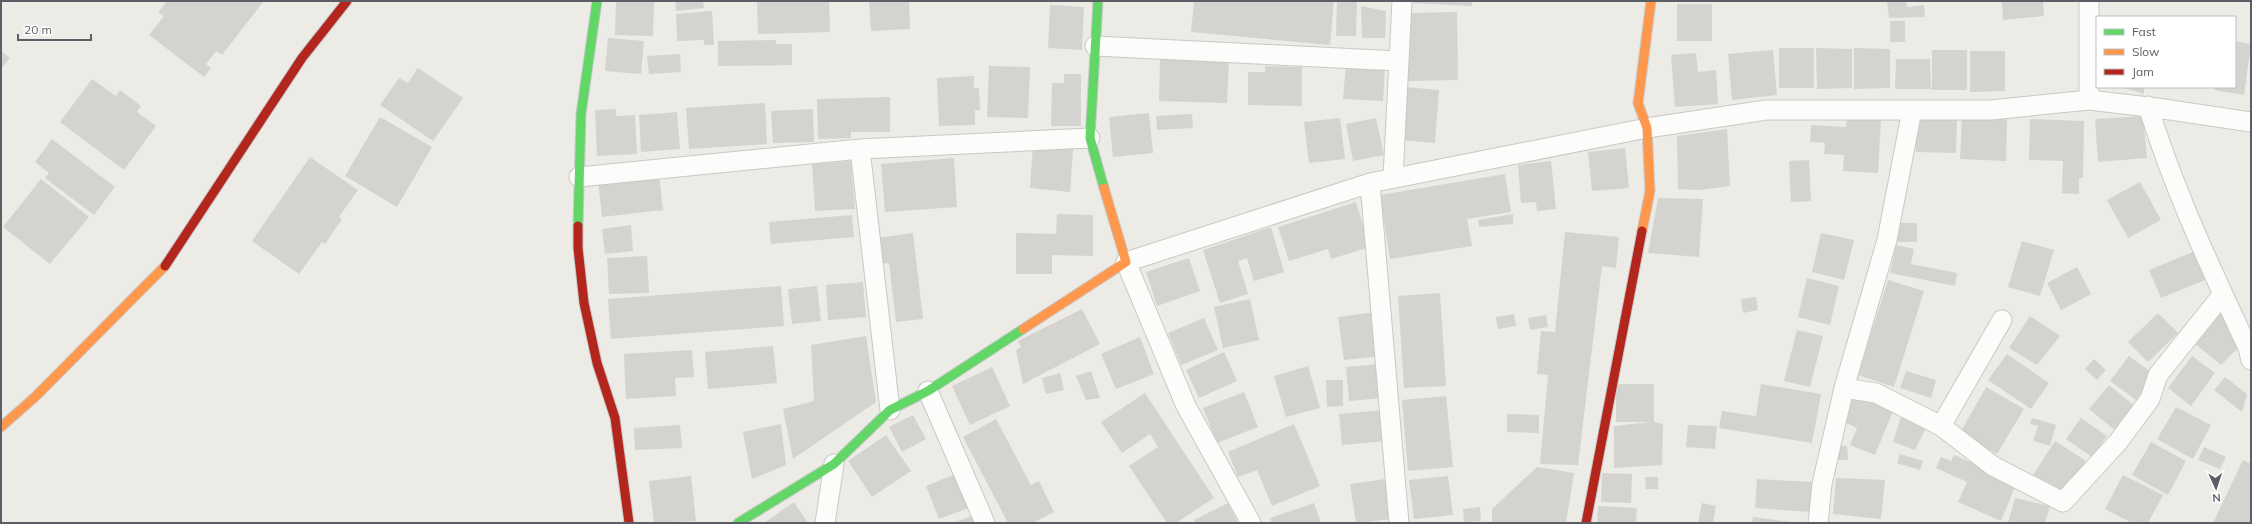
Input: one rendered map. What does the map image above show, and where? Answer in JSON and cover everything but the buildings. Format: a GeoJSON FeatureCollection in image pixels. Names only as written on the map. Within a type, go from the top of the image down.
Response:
{"type":"FeatureCollection","features":[{"type":"Feature","properties":{"kind":"street"},"geometry":{"type":"LineString","coordinates":[[1,427],[35,397],[168,263],[302,58],[347,1]]}},
{"type":"Feature","properties":{"kind":"street"},"geometry":{"type":"LineString","coordinates":[[597,1],[581,114],[578,248],[584,303],[597,363],[615,418],[629,523]]}},
{"type":"Feature","properties":{"kind":"street"},"geometry":{"type":"LineString","coordinates":[[1098,1],[1090,138],[1126,262],[1186,406],[1251,523]]}},
{"type":"Feature","properties":{"kind":"street"},"geometry":{"type":"LineString","coordinates":[[1393,178],[1402,1]]}},
{"type":"Feature","properties":{"kind":"street"},"geometry":{"type":"LineString","coordinates":[[1586,523],[1650,190],[1647,128],[1638,103],[1651,1]]}},
{"type":"Feature","properties":{"kind":"street"},"geometry":{"type":"LineString","coordinates":[[2089,1],[2089,100]]}},
{"type":"Feature","properties":{"kind":"street"},"geometry":{"type":"LineString","coordinates":[[1095,46],[1399,61]]}},
{"type":"Feature","properties":{"kind":"street"},"geometry":{"type":"LineString","coordinates":[[738,523],[834,464],[890,410],[928,391],[1126,262],[1370,183],[1647,128],[1766,110],[1990,110],[2089,100],[2148,106],[2251,122]]}},
{"type":"Feature","properties":{"kind":"street"},"geometry":{"type":"LineString","coordinates":[[2148,106],[2162,153],[2185,212],[2250,350]]}},
{"type":"Feature","properties":{"kind":"street"},"geometry":{"type":"LineString","coordinates":[[1818,523],[1822,484],[1844,388],[1888,240],[1912,110]]}},
{"type":"Feature","properties":{"kind":"street"},"geometry":{"type":"LineString","coordinates":[[579,176],[860,149],[1090,138]]}},
{"type":"Feature","properties":{"kind":"street"},"geometry":{"type":"LineString","coordinates":[[860,149],[890,410]]}},
{"type":"Feature","properties":{"kind":"street"},"geometry":{"type":"LineString","coordinates":[[1370,183],[1399,523]]}},
{"type":"Feature","properties":{"kind":"street"},"geometry":{"type":"LineString","coordinates":[[1844,388],[1876,393],[1941,426],[1993,466],[2063,502],[2118,442],[2150,399],[2158,375],[2223,294]]}},
{"type":"Feature","properties":{"kind":"street"},"geometry":{"type":"LineString","coordinates":[[1941,426],[2002,320]]}},
{"type":"Feature","properties":{"kind":"street"},"geometry":{"type":"LineString","coordinates":[[928,391],[985,523]]}},
{"type":"Feature","properties":{"kind":"street"},"geometry":{"type":"LineString","coordinates":[[825,523],[834,464]]}},
{"type":"Feature","properties":{"kind":"traffic: fast"},"geometry":{"type":"LineString","coordinates":[[578,226],[581,114],[597,1]]}},
{"type":"Feature","properties":{"kind":"traffic: fast"},"geometry":{"type":"LineString","coordinates":[[1098,1],[1090,138],[1104,188]]}},
{"type":"Feature","properties":{"kind":"traffic: fast"},"geometry":{"type":"LineString","coordinates":[[738,523],[834,464],[890,410],[928,391],[1023,329]]}},
{"type":"Feature","properties":{"kind":"traffic: slow"},"geometry":{"type":"LineString","coordinates":[[1642,231],[1650,191],[1647,128],[1638,103],[1651,1]]}},
{"type":"Feature","properties":{"kind":"traffic: slow"},"geometry":{"type":"LineString","coordinates":[[1023,329],[1126,262],[1104,188]]}},
{"type":"Feature","properties":{"kind":"traffic: slow"},"geometry":{"type":"LineString","coordinates":[[1,427],[35,397],[165,266]]}},
{"type":"Feature","properties":{"kind":"traffic: jam"},"geometry":{"type":"LineString","coordinates":[[165,266],[302,58],[347,1]]}},
{"type":"Feature","properties":{"kind":"traffic: jam"},"geometry":{"type":"LineString","coordinates":[[578,226],[578,248],[584,303],[597,363],[615,418],[629,523]]}},
{"type":"Feature","properties":{"kind":"traffic: jam"},"geometry":{"type":"LineString","coordinates":[[1586,523],[1642,231]]}}]}
